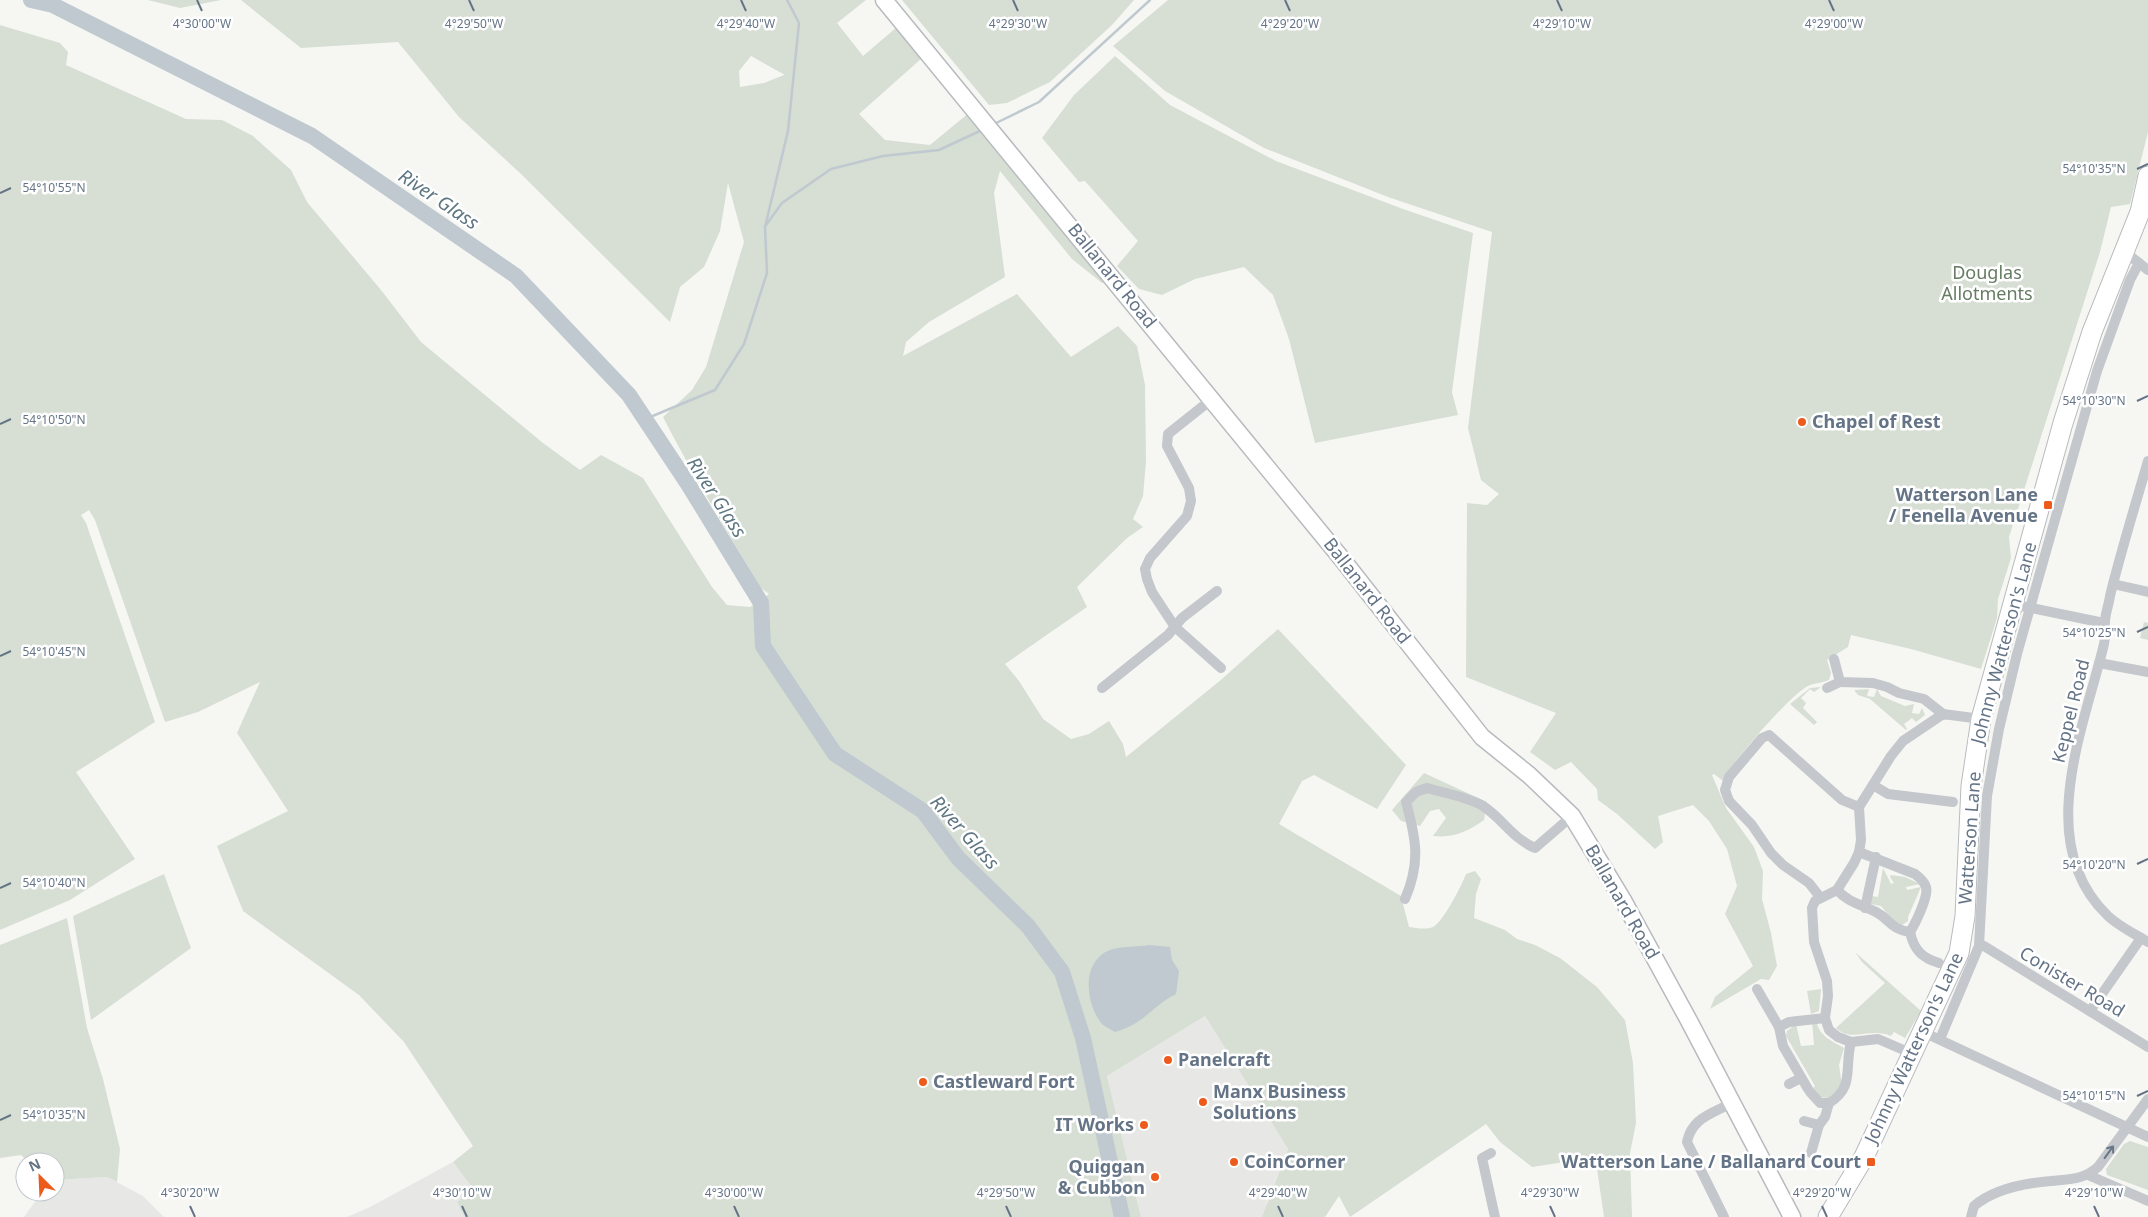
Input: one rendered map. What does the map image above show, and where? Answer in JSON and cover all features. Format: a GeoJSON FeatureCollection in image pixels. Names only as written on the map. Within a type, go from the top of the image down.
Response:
{"type":"FeatureCollection","features":[{"type":"Feature","properties":{"kind":"highway","name":"Johnny Watterson's Lane"},"geometry":{"type":"LineString","coordinates":[[1828,1217],[1864,1157],[1913,1054],[1932,1036],[1961,947],[1965,916],[1971,786],[1981,719],[2063,424],[2087,347],[2132,258],[2148,176]]}},
{"type":"Feature","properties":{"kind":"main road","name":"Ballanard Road"},"geometry":{"type":"LineString","coordinates":[[884,0],[1342,559],[1482,737],[1572,816],[1624,902],[1733,1102],[1792,1217]]}},
{"type":"Feature","properties":{"kind":"street"},"geometry":{"type":"LineString","coordinates":[[2132,258],[2148,270]]}},
{"type":"Feature","properties":{"kind":"street","name":"Watterson Lane"},"geometry":{"type":"LineString","coordinates":[[1932,1036],[1979,946],[1990,772],[2008,692],[2076,442],[2097,371],[2130,280],[2132,258]]}},
{"type":"Feature","properties":{"kind":"street"},"geometry":{"type":"LineString","coordinates":[[1212,399],[1168,434],[1167,446],[1189,488],[1191,501],[1187,516],[1150,558],[1145,569],[1152,592],[1175,627],[1221,668]]}},
{"type":"Feature","properties":{"kind":"street","name":"Keppel Road"},"geometry":{"type":"LineString","coordinates":[[2144,940],[2108,916],[2089,893],[2077,866],[2069,838],[2068,811],[2070,785],[2083,722],[2106,634],[2104,623],[2113,584],[2148,461]]}},
{"type":"Feature","properties":{"kind":"street"},"geometry":{"type":"LineString","coordinates":[[2113,584],[2148,592]]}},
{"type":"Feature","properties":{"kind":"street"},"geometry":{"type":"LineString","coordinates":[[1102,688],[1168,635],[1182,618],[1217,591]]}},
{"type":"Feature","properties":{"kind":"street"},"geometry":{"type":"LineString","coordinates":[[2012,604],[2104,623]]}},
{"type":"Feature","properties":{"kind":"street"},"geometry":{"type":"LineString","coordinates":[[1834,659],[1840,682]]}},
{"type":"Feature","properties":{"kind":"street"},"geometry":{"type":"LineString","coordinates":[[2099,663],[2148,672]]}},
{"type":"Feature","properties":{"kind":"street"},"geometry":{"type":"LineString","coordinates":[[1826,688],[1840,682],[1873,683],[1924,700],[1943,714],[1981,719]]}},
{"type":"Feature","properties":{"kind":"street"},"geometry":{"type":"LineString","coordinates":[[1913,1054],[1878,1038],[1851,1042],[1833,1034],[1826,1024],[1828,989],[1814,948],[1812,908],[1815,901],[1820,897],[1837,890],[1859,852],[1859,807],[1874,786],[1891,756],[1903,741],[1943,714]]}},
{"type":"Feature","properties":{"kind":"street"},"geometry":{"type":"LineString","coordinates":[[1820,897],[1809,883],[1783,865],[1771,853],[1752,825],[1730,801],[1726,790],[1728,777],[1762,738],[1769,735],[1842,800],[1859,807]]}},
{"type":"Feature","properties":{"kind":"street"},"geometry":{"type":"LineString","coordinates":[[1874,786],[1888,794],[1940,798],[1952,802]]}},
{"type":"Feature","properties":{"kind":"street"},"geometry":{"type":"LineString","coordinates":[[1405,899],[1413,880],[1416,860],[1414,832],[1406,802],[1416,792],[1427,788],[1481,805],[1492,812],[1514,836],[1535,848],[1572,816]]}},
{"type":"Feature","properties":{"kind":"street"},"geometry":{"type":"LineString","coordinates":[[1859,852],[1876,857],[1886,864],[1915,874],[1926,888],[1925,896],[1910,932],[1912,943],[1920,954],[1935,959]]}},
{"type":"Feature","properties":{"kind":"street"},"geometry":{"type":"LineString","coordinates":[[1865,908],[1876,857]]}},
{"type":"Feature","properties":{"kind":"street"},"geometry":{"type":"LineString","coordinates":[[1837,890],[1852,903],[1883,917],[1896,930],[1910,932]]}},
{"type":"Feature","properties":{"kind":"street"},"geometry":{"type":"LineString","coordinates":[[2090,1011],[2144,940]]}},
{"type":"Feature","properties":{"kind":"street","name":"Conister Road"},"geometry":{"type":"LineString","coordinates":[[1979,946],[1984,946],[2148,1048]]}},
{"type":"Feature","properties":{"kind":"street"},"geometry":{"type":"LineString","coordinates":[[1757,989],[1779,1028],[1782,1046],[1809,1091],[1820,1103],[1829,1103],[1841,1096],[1846,1086],[1847,1059],[1851,1042]]}},
{"type":"Feature","properties":{"kind":"street"},"geometry":{"type":"LineString","coordinates":[[1779,1028],[1789,1022],[1825,1018]]}},
{"type":"Feature","properties":{"kind":"street"},"geometry":{"type":"LineString","coordinates":[[1932,1036],[2148,1137]]}},
{"type":"Feature","properties":{"kind":"street"},"geometry":{"type":"LineString","coordinates":[[1789,1084],[1801,1078]]}},
{"type":"Feature","properties":{"kind":"street"},"geometry":{"type":"LineString","coordinates":[[1971,1217],[1974,1206],[1997,1193],[2022,1186],[2077,1179],[2088,1175],[2098,1167],[2148,1099]]}},
{"type":"Feature","properties":{"kind":"street"},"geometry":{"type":"LineString","coordinates":[[1724,1217],[1686,1142],[1689,1130],[1698,1121],[1733,1102]]}},
{"type":"Feature","properties":{"kind":"street"},"geometry":{"type":"LineString","coordinates":[[1811,1153],[1819,1125],[1826,1117],[1829,1103]]}},
{"type":"Feature","properties":{"kind":"street"},"geometry":{"type":"LineString","coordinates":[[1804,1121],[1819,1125]]}},
{"type":"Feature","properties":{"kind":"street"},"geometry":{"type":"LineString","coordinates":[[1491,1153],[1482,1158],[1495,1217]]}},
{"type":"Feature","properties":{"kind":"street"},"geometry":{"type":"LineString","coordinates":[[2088,1175],[2148,1201]]}},
{"type":"Feature","properties":{"kind":"shaded area"},"geometry":{"type":"Polygon","coordinates":[[[1149,945],[1170,947],[1172,960],[1179,971],[1176,994],[1160,1004],[1141,1020],[1115,1032],[1102,1024],[1096,1015],[1089,994],[1090,973],[1094,963],[1101,955],[1110,950],[1149,945]]]}},
{"type":"Feature","properties":{"kind":"shaded area"},"geometry":{"type":"Polygon","coordinates":[[[1205,1016],[1288,1149],[1267,1202],[1265,1217],[1141,1217],[1107,1076],[1205,1016]]]}},
{"type":"Feature","properties":{"kind":"shaded area"},"geometry":{"type":"Polygon","coordinates":[[[453,1162],[495,1217],[347,1217],[370,1207],[453,1162]]]}},
{"type":"Feature","properties":{"kind":"shaded area"},"geometry":{"type":"Polygon","coordinates":[[[107,1177],[143,1196],[164,1217],[24,1217],[35,1202],[65,1202],[65,1179],[107,1177]]]}},
{"type":"Feature","properties":{"kind":"green space"},"geometry":{"type":"Polygon","coordinates":[[[148,0],[221,0],[180,8],[148,0]]]}},
{"type":"Feature","properties":{"kind":"green space"},"geometry":{"type":"Polygon","coordinates":[[[241,0],[866,0],[837,23],[863,56],[897,27],[922,58],[859,114],[885,140],[930,145],[970,112],[1107,281],[1102,283],[1072,259],[1000,171],[994,193],[1005,277],[929,322],[906,342],[903,356],[1017,294],[1071,357],[1118,326],[1137,346],[1145,385],[1146,461],[1143,496],[1133,519],[1143,527],[1127,538],[1077,587],[1087,607],[1005,664],[1019,681],[1043,719],[1071,739],[1089,734],[1109,721],[1123,744],[1126,757],[1222,679],[1278,629],[1406,765],[1377,809],[1314,775],[1302,781],[1279,824],[1401,896],[1409,927],[1427,928],[1437,924],[1452,903],[1466,874],[1475,871],[1481,879],[1476,894],[1474,918],[1505,930],[1517,939],[1535,945],[1560,958],[1597,987],[1625,1020],[1633,1063],[1636,1123],[1630,1153],[1632,1217],[1604,1217],[1596,1162],[1584,1159],[1532,1167],[1500,1142],[1486,1124],[1350,1217],[1339,1196],[1325,1217],[1262,1217],[1288,1149],[1205,1016],[1107,1076],[1141,1217],[465,1217],[457,1202],[474,1190],[453,1162],[473,1146],[404,1042],[359,995],[243,911],[217,846],[288,811],[237,733],[260,682],[198,712],[165,722],[95,520],[89,510],[81,515],[86,523],[155,722],[76,772],[135,859],[70,900],[0,930],[0,25],[60,43],[68,52],[66,65],[186,119],[222,120],[253,136],[291,170],[307,202],[381,290],[421,342],[543,443],[580,470],[601,455],[643,478],[712,587],[727,605],[750,607],[769,594],[761,588],[698,482],[663,417],[692,390],[706,367],[744,242],[728,183],[720,231],[704,267],[680,287],[670,322],[520,173],[459,117],[398,42],[301,48],[241,0]],[[751,56],[739,71],[740,87],[764,83],[785,75],[751,56]]]}},
{"type":"Feature","properties":{"kind":"green space"},"geometry":{"type":"Polygon","coordinates":[[[902,0],[1134,0],[1112,25],[1050,82],[1007,103],[989,105],[902,0]]]}},
{"type":"Feature","properties":{"kind":"green space","name":"Douglas Allotments"},"geometry":{"type":"Polygon","coordinates":[[[1168,0],[2148,0],[2148,132],[2130,204],[2111,207],[2100,252],[2009,537],[2011,558],[1998,599],[1997,618],[1981,669],[1911,649],[1851,635],[1848,647],[1827,660],[1831,673],[1829,680],[1808,686],[1788,702],[1749,745],[1723,781],[1714,774],[1712,775],[1726,808],[1754,847],[1763,871],[1762,899],[1777,966],[1769,980],[1761,979],[1710,1009],[1715,997],[1753,966],[1725,914],[1737,886],[1727,849],[1709,821],[1693,805],[1658,816],[1663,842],[1655,849],[1617,814],[1598,800],[1597,789],[1571,762],[1555,770],[1530,752],[1556,713],[1466,677],[1467,503],[1487,505],[1499,494],[1481,480],[1468,428],[1492,232],[1388,197],[1264,148],[1165,91],[1113,46],[1168,0]]]}},
{"type":"Feature","properties":{"kind":"green space"},"geometry":{"type":"Polygon","coordinates":[[[1115,56],[1170,105],[1276,161],[1473,233],[1452,392],[1458,415],[1315,443],[1289,339],[1273,295],[1244,267],[1195,279],[1162,295],[1139,289],[1117,266],[1138,241],[1085,181],[1079,182],[1042,138],[1074,95],[1115,56]]]}},
{"type":"Feature","properties":{"kind":"green space"},"geometry":{"type":"Polygon","coordinates":[[[2144,622],[2148,623],[2148,640],[2140,638],[2144,622]]]}},
{"type":"Feature","properties":{"kind":"green space"},"geometry":{"type":"Polygon","coordinates":[[[1821,687],[1814,692],[1810,689],[1801,698],[1806,703],[1803,708],[1817,722],[1814,725],[1790,704],[1810,688],[1821,687]]]}},
{"type":"Feature","properties":{"kind":"green space"},"geometry":{"type":"Polygon","coordinates":[[[1869,689],[1867,696],[1874,697],[1877,689],[1881,696],[1905,706],[1914,704],[1912,713],[1919,714],[1922,708],[1925,715],[1916,722],[1912,718],[1904,724],[1906,730],[1870,699],[1858,695],[1854,690],[1869,689]]]}},
{"type":"Feature","properties":{"kind":"green space"},"geometry":{"type":"Polygon","coordinates":[[[1424,773],[1487,802],[1484,820],[1472,828],[1447,836],[1433,836],[1446,818],[1439,809],[1430,811],[1420,826],[1401,821],[1392,810],[1424,773]]]}},
{"type":"Feature","properties":{"kind":"green space"},"geometry":{"type":"Polygon","coordinates":[[[1883,868],[1891,884],[1894,883],[1890,877],[1891,875],[1905,877],[1920,884],[1906,887],[1907,890],[1921,887],[1908,921],[1902,925],[1895,923],[1881,906],[1871,904],[1871,896],[1878,897],[1883,868]]]}},
{"type":"Feature","properties":{"kind":"green space"},"geometry":{"type":"Polygon","coordinates":[[[164,874],[191,948],[91,1020],[73,916],[164,874]]]}},
{"type":"Feature","properties":{"kind":"green space"},"geometry":{"type":"Polygon","coordinates":[[[67,918],[87,1028],[103,1079],[120,1149],[117,1182],[107,1177],[65,1179],[65,1152],[15,1152],[15,1156],[0,1158],[0,945],[67,918]]]}},
{"type":"Feature","properties":{"kind":"green space"},"geometry":{"type":"Polygon","coordinates":[[[1855,952],[1921,1011],[1905,1038],[1894,1032],[1891,1036],[1876,1033],[1855,1035],[1842,1032],[1836,1028],[1885,983],[1862,962],[1855,952]]]}},
{"type":"Feature","properties":{"kind":"green space"},"geometry":{"type":"Polygon","coordinates":[[[1821,989],[1819,1011],[1811,1014],[1807,991],[1821,989]]]}},
{"type":"Feature","properties":{"kind":"green space"},"geometry":{"type":"Polygon","coordinates":[[[1812,1022],[1817,1023],[1821,1032],[1844,1048],[1839,1065],[1842,1086],[1828,1098],[1819,1097],[1812,1089],[1815,1086],[1786,1036],[1787,1031],[1796,1024],[1801,1046],[1814,1045],[1812,1022]]]}},
{"type":"Feature","properties":{"kind":"green space"},"geometry":{"type":"Polygon","coordinates":[[[2130,1141],[2148,1147],[2148,1190],[2107,1175],[2106,1169],[2124,1144],[2130,1141]]]}},
{"type":"Feature","properties":{"kind":"waterway","name":"River Glass"},"geometry":{"type":"LineString","coordinates":[[31,0],[53,5],[312,136],[516,276],[629,395],[688,484],[761,603],[763,646],[835,754],[923,811],[958,858],[1028,926],[1062,972],[1083,1038],[1122,1217]]}},
{"type":"Feature","properties":{"kind":"waterway"},"geometry":{"type":"LineString","coordinates":[[643,420],[715,390],[744,344],[767,273],[765,227],[788,131],[799,23],[787,0]]}},
{"type":"Feature","properties":{"kind":"waterway"},"geometry":{"type":"LineString","coordinates":[[994,124],[1039,102],[1150,0]]}},
{"type":"Feature","properties":{"kind":"waterway"},"geometry":{"type":"LineString","coordinates":[[766,225],[782,203],[831,169],[883,156],[939,150],[982,130]]}},
{"type":"Feature","properties":{"kind":"place","name":"Chapel of Rest"},"geometry":{"type":"Point","coordinates":[1802,422]}},
{"type":"Feature","properties":{"kind":"place","name":"Watterson Lane / Fenella Avenue"},"geometry":{"type":"Point","coordinates":[2048,505]}},
{"type":"Feature","properties":{"kind":"place","name":"Panelcraft"},"geometry":{"type":"Point","coordinates":[1168,1060]}},
{"type":"Feature","properties":{"kind":"place","name":"Castleward Fort"},"geometry":{"type":"Point","coordinates":[923,1082]}},
{"type":"Feature","properties":{"kind":"place","name":"Manx Business Solutions"},"geometry":{"type":"Point","coordinates":[1203,1102]}},
{"type":"Feature","properties":{"kind":"place","name":"IT Works"},"geometry":{"type":"Point","coordinates":[1144,1125]}},
{"type":"Feature","properties":{"kind":"place","name":"CoinCorner"},"geometry":{"type":"Point","coordinates":[1234,1162]}},
{"type":"Feature","properties":{"kind":"place","name":"Watterson Lane / Ballanard Court"},"geometry":{"type":"Point","coordinates":[1871,1162]}},
{"type":"Feature","properties":{"kind":"place","name":"Quiggan & Cubbon"},"geometry":{"type":"Point","coordinates":[1155,1177]}}]}
